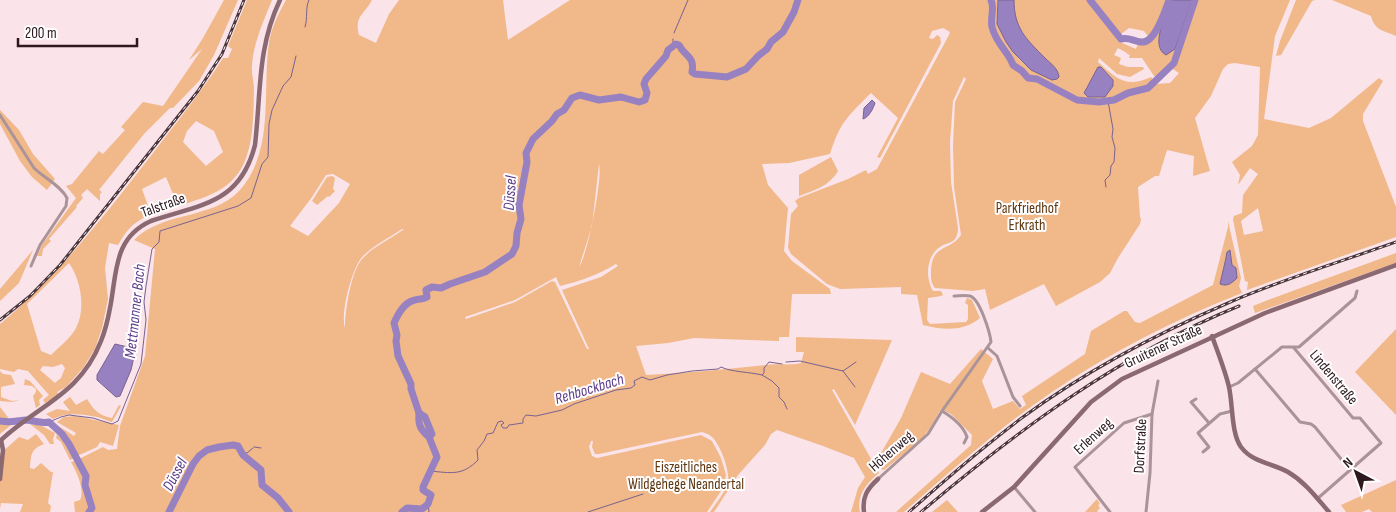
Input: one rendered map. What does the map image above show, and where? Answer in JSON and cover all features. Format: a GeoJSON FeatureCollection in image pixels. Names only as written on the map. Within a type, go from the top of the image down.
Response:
{"type":"FeatureCollection","features":[{"type":"Feature","properties":{"kind":"main road","name":"Talstraße"},"geometry":{"type":"LineString","coordinates":[[0,441],[67,391],[86,370],[94,356],[109,316],[116,264],[124,244],[132,233],[151,221],[219,198],[244,176],[251,161],[255,145],[264,42],[280,0]]}},
{"type":"Feature","properties":{"kind":"main road","name":"Gruitener Straße"},"geometry":{"type":"LineString","coordinates":[[982,512],[1014,487],[1062,432],[1103,392],[1138,371],[1212,336],[1283,306],[1396,265]]}},
{"type":"Feature","properties":{"kind":"main road"},"geometry":{"type":"LineString","coordinates":[[1212,336],[1229,387],[1240,446],[1256,460],[1286,471],[1298,479],[1307,486],[1329,512]]}},
{"type":"Feature","properties":{"kind":"main road"},"geometry":{"type":"LineString","coordinates":[[0,441],[3,450],[0,479]]}},
{"type":"Feature","properties":{"kind":"main road","name":"Höhenweg"},"geometry":{"type":"LineString","coordinates":[[864,512],[863,505],[866,491],[878,479]]}},
{"type":"Feature","properties":{"kind":"street"},"geometry":{"type":"LineString","coordinates":[[0,115],[34,168],[61,190],[67,198],[66,206],[40,245],[31,266]]}},
{"type":"Feature","properties":{"kind":"street"},"geometry":{"type":"LineString","coordinates":[[1229,387],[1238,383],[1282,347],[1299,347],[1355,298],[1357,291]]}},
{"type":"Feature","properties":{"kind":"street"},"geometry":{"type":"LineString","coordinates":[[954,296],[971,296],[977,302],[991,340],[988,348],[996,356],[1013,397],[1020,406]]}},
{"type":"Feature","properties":{"kind":"street","name":"Höhenweg"},"geometry":{"type":"LineString","coordinates":[[878,479],[928,434],[942,411],[988,348]]}},
{"type":"Feature","properties":{"kind":"street","name":"Lindenstraße"},"geometry":{"type":"LineString","coordinates":[[1294,348],[1353,418],[1360,418],[1381,443],[1317,499]]}},
{"type":"Feature","properties":{"kind":"street"},"geometry":{"type":"LineString","coordinates":[[1255,369],[1300,422],[1311,424],[1315,427],[1350,470]]}},
{"type":"Feature","properties":{"kind":"street","name":"Dorfstraße"},"geometry":{"type":"LineString","coordinates":[[1146,512],[1150,473],[1152,414],[1158,381]]}},
{"type":"Feature","properties":{"kind":"street"},"geometry":{"type":"LineString","coordinates":[[1196,399],[1191,402],[1209,423]]}},
{"type":"Feature","properties":{"kind":"street"},"geometry":{"type":"LineString","coordinates":[[942,411],[950,416],[965,432],[967,437],[964,443]]}},
{"type":"Feature","properties":{"kind":"street"},"geometry":{"type":"LineString","coordinates":[[1204,452],[1209,447],[1198,433],[1220,414],[1232,411]]}},
{"type":"Feature","properties":{"kind":"street","name":"Erlenweg"},"geometry":{"type":"LineString","coordinates":[[1110,512],[1075,467],[1124,423],[1152,414]]}},
{"type":"Feature","properties":{"kind":"street"},"geometry":{"type":"LineString","coordinates":[[1014,487],[1035,512]]}},
{"type":"Feature","properties":{"kind":"green space"},"geometry":{"type":"Polygon","coordinates":[[[224,0],[238,0],[214,55],[199,81],[144,134],[99,190],[102,192],[100,194],[100,201],[87,189],[81,195],[83,198],[49,239],[51,241],[43,249],[42,256],[37,256],[42,245],[76,198],[66,186],[72,184],[99,151],[103,154],[125,130],[121,127],[143,102],[163,106],[202,49],[189,60],[224,0]]]}},
{"type":"Feature","properties":{"kind":"green space"},"geometry":{"type":"Polygon","coordinates":[[[247,0],[272,0],[254,49],[251,141],[243,165],[227,185],[185,204],[175,199],[166,177],[142,189],[151,214],[132,227],[118,245],[109,243],[105,268],[108,299],[95,349],[83,368],[66,387],[57,392],[59,395],[45,403],[43,400],[49,395],[28,371],[18,369],[14,372],[0,369],[0,324],[41,286],[80,245],[188,108],[223,58],[228,58],[232,49],[228,46],[247,0]],[[196,121],[187,131],[183,142],[206,166],[223,152],[214,131],[196,121]],[[69,263],[27,304],[41,351],[51,355],[74,332],[81,312],[79,286],[69,263]],[[62,364],[53,367],[43,366],[40,370],[55,383],[61,378],[65,368],[62,364]]]}},
{"type":"Feature","properties":{"kind":"green space"},"geometry":{"type":"Polygon","coordinates":[[[286,0],[372,0],[359,20],[358,29],[359,35],[376,43],[389,14],[399,0],[503,0],[508,40],[570,0],[998,0],[997,24],[1006,42],[1019,59],[1031,70],[1052,80],[1017,21],[1014,0],[1172,0],[1164,21],[1183,24],[1192,0],[1290,0],[1275,36],[1264,119],[1309,128],[1331,118],[1379,78],[1383,81],[1363,114],[1363,121],[1396,207],[1396,237],[1247,290],[1248,282],[1245,281],[1233,219],[1234,216],[1242,213],[1243,195],[1258,174],[1250,168],[1238,185],[1240,175],[1232,162],[1252,146],[1258,135],[1260,67],[1235,63],[1228,64],[1223,69],[1211,96],[1195,118],[1210,171],[1193,176],[1194,156],[1167,150],[1159,176],[1155,176],[1138,187],[1140,224],[1110,273],[1100,282],[1056,306],[1044,284],[990,310],[985,289],[973,291],[935,288],[931,279],[934,257],[961,235],[954,187],[953,145],[955,102],[966,79],[964,77],[953,101],[950,142],[951,182],[958,231],[954,240],[935,251],[930,261],[928,274],[930,286],[933,291],[941,291],[943,295],[928,298],[927,320],[930,324],[966,322],[968,319],[968,305],[965,303],[967,298],[972,300],[980,318],[960,328],[930,327],[923,325],[917,295],[901,294],[901,287],[840,289],[827,284],[791,254],[788,248],[791,214],[798,206],[795,201],[866,170],[868,174],[877,169],[949,35],[950,32],[943,28],[932,31],[929,38],[933,39],[937,35],[940,37],[941,43],[880,158],[877,157],[898,118],[871,93],[841,127],[830,154],[789,163],[762,164],[768,185],[788,208],[784,251],[792,261],[830,289],[831,294],[792,294],[789,337],[779,337],[779,341],[694,338],[636,346],[646,375],[801,363],[804,352],[796,352],[796,337],[892,340],[855,425],[834,389],[832,390],[879,473],[870,481],[861,495],[860,512],[851,512],[858,488],[865,477],[854,458],[777,430],[771,434],[765,445],[738,475],[714,512],[710,512],[725,489],[728,477],[726,465],[715,440],[710,435],[702,432],[599,454],[595,454],[592,447],[593,441],[591,441],[589,447],[592,456],[597,458],[701,435],[712,441],[721,458],[726,475],[723,488],[707,512],[75,512],[74,502],[80,500],[82,491],[78,476],[71,462],[75,461],[78,465],[81,462],[79,459],[103,447],[108,450],[117,449],[120,426],[145,356],[155,249],[134,240],[145,231],[159,224],[202,211],[229,200],[240,190],[251,174],[263,139],[270,37],[286,0]],[[1129,28],[1117,37],[1122,43],[1136,49],[1138,43],[1146,43],[1151,40],[1144,31],[1129,28]],[[1118,48],[1114,55],[1121,58],[1119,64],[1128,67],[1143,67],[1144,69],[1130,77],[1117,74],[1099,58],[1098,62],[1116,77],[1128,82],[1151,77],[1157,84],[1170,83],[1179,73],[1171,68],[1160,79],[1154,76],[1142,58],[1129,58],[1130,55],[1118,48]],[[1098,68],[1086,88],[1105,97],[1113,86],[1113,80],[1104,70],[1098,68]],[[599,164],[592,223],[599,183],[599,164]],[[333,174],[326,175],[290,226],[308,236],[339,203],[350,184],[333,174]],[[1258,208],[1241,221],[1244,235],[1263,231],[1258,208]],[[404,229],[372,248],[359,262],[351,280],[344,312],[345,328],[352,281],[359,264],[372,250],[404,229]],[[591,229],[579,267],[583,260],[591,229]],[[616,264],[595,274],[560,286],[556,277],[515,300],[465,317],[466,319],[515,302],[552,281],[555,282],[587,349],[589,349],[562,290],[601,277],[618,266],[616,264]]]}},
{"type":"Feature","properties":{"kind":"green space"},"geometry":{"type":"Polygon","coordinates":[[[1296,0],[1315,0],[1312,1],[1281,55],[1276,56],[1280,41],[1296,0]]]}},
{"type":"Feature","properties":{"kind":"green space"},"geometry":{"type":"Polygon","coordinates":[[[1332,0],[1396,0],[1396,36],[1377,27],[1371,16],[1332,0]]]}},
{"type":"Feature","properties":{"kind":"green space"},"geometry":{"type":"Polygon","coordinates":[[[0,110],[19,130],[33,154],[55,179],[47,190],[32,177],[20,161],[0,124],[0,110]]]}},
{"type":"Feature","properties":{"kind":"green space"},"geometry":{"type":"Polygon","coordinates":[[[831,157],[838,171],[834,176],[821,187],[799,196],[799,175],[831,157]]]}},
{"type":"Feature","properties":{"kind":"green space"},"geometry":{"type":"Polygon","coordinates":[[[332,176],[335,178],[333,189],[335,191],[317,205],[312,201],[327,177],[332,176]]]}},
{"type":"Feature","properties":{"kind":"green space"},"geometry":{"type":"Polygon","coordinates":[[[1228,221],[1241,278],[1239,286],[1242,293],[1144,337],[1074,377],[995,434],[904,512],[896,512],[971,445],[972,435],[951,414],[941,409],[922,439],[884,470],[876,462],[901,418],[921,372],[950,384],[981,349],[993,359],[982,381],[993,409],[1013,401],[1020,409],[1026,405],[1022,396],[1085,354],[1091,331],[1124,311],[1127,311],[1135,322],[1140,323],[1213,285],[1228,221]]]}},
{"type":"Feature","properties":{"kind":"green space"},"geometry":{"type":"Polygon","coordinates":[[[33,250],[19,283],[0,301],[0,289],[33,250]]]}},
{"type":"Feature","properties":{"kind":"green space"},"geometry":{"type":"Polygon","coordinates":[[[1396,253],[1396,263],[1255,313],[1253,306],[1396,253]]]}},
{"type":"Feature","properties":{"kind":"green space"},"geometry":{"type":"Polygon","coordinates":[[[1396,329],[1396,415],[1355,372],[1396,329]]]}},
{"type":"Feature","properties":{"kind":"green space"},"geometry":{"type":"Polygon","coordinates":[[[0,371],[3,374],[11,375],[15,384],[1,387],[1,397],[12,401],[20,400],[12,402],[0,401],[0,371]]]}},
{"type":"Feature","properties":{"kind":"green space"},"geometry":{"type":"Polygon","coordinates":[[[25,379],[30,381],[43,396],[39,400],[40,405],[36,408],[33,396],[36,389],[32,386],[24,385],[25,379]]]}},
{"type":"Feature","properties":{"kind":"green space"},"geometry":{"type":"Polygon","coordinates":[[[70,397],[76,405],[87,399],[97,412],[112,418],[119,405],[121,406],[112,422],[80,414],[69,414],[53,419],[46,414],[57,409],[70,411],[63,402],[70,397]]]}},
{"type":"Feature","properties":{"kind":"green space"},"geometry":{"type":"Polygon","coordinates":[[[0,407],[10,420],[11,425],[0,434],[0,407]]]}},
{"type":"Feature","properties":{"kind":"green space"},"geometry":{"type":"Polygon","coordinates":[[[76,416],[119,425],[113,446],[100,442],[97,447],[77,456],[68,439],[58,429],[60,427],[74,436],[76,433],[57,422],[64,417],[76,416]]]}},
{"type":"Feature","properties":{"kind":"green space"},"geometry":{"type":"Polygon","coordinates":[[[30,424],[42,426],[55,433],[54,444],[50,444],[44,435],[30,424]]]}},
{"type":"Feature","properties":{"kind":"green space"},"geometry":{"type":"Polygon","coordinates":[[[36,434],[44,444],[36,448],[32,453],[30,468],[34,469],[41,463],[53,472],[48,503],[51,506],[50,512],[20,512],[23,504],[1,503],[0,509],[0,454],[19,437],[28,440],[36,434]]]}},
{"type":"Feature","properties":{"kind":"green space"},"geometry":{"type":"Polygon","coordinates":[[[57,434],[64,441],[74,458],[70,460],[61,442],[56,438],[57,434]]]}},
{"type":"Feature","properties":{"kind":"green space"},"geometry":{"type":"Polygon","coordinates":[[[1396,480],[1396,512],[1372,512],[1369,509],[1362,512],[1346,512],[1341,505],[1396,480]]]}},
{"type":"Feature","properties":{"kind":"green space"},"geometry":{"type":"Polygon","coordinates":[[[1097,499],[1100,504],[1098,505],[1100,508],[1098,512],[1085,512],[1097,499]]]}},
{"type":"Feature","properties":{"kind":"green space"},"geometry":{"type":"Polygon","coordinates":[[[947,500],[958,512],[932,512],[947,500]]]}},
{"type":"Feature","properties":{"kind":"shaded area"},"geometry":{"type":"Polygon","coordinates":[[[998,0],[1014,0],[1016,18],[1022,32],[1056,69],[1059,77],[1057,79],[1052,80],[1031,70],[1013,52],[997,24],[998,0]]]}},
{"type":"Feature","properties":{"kind":"shaded area"},"geometry":{"type":"Polygon","coordinates":[[[1172,0],[1192,0],[1175,49],[1166,55],[1161,51],[1159,37],[1163,21],[1172,0]]]}},
{"type":"Feature","properties":{"kind":"shaded area"},"geometry":{"type":"Polygon","coordinates":[[[1098,67],[1101,67],[1113,80],[1113,86],[1105,97],[1088,97],[1084,93],[1098,67]]]}},
{"type":"Feature","properties":{"kind":"shaded area"},"geometry":{"type":"Polygon","coordinates":[[[872,100],[875,103],[873,108],[869,115],[863,119],[864,108],[872,100]]]}},
{"type":"Feature","properties":{"kind":"shaded area"},"geometry":{"type":"Polygon","coordinates":[[[1230,250],[1232,265],[1236,268],[1237,278],[1229,284],[1223,285],[1220,284],[1227,252],[1230,250]]]}},
{"type":"Feature","properties":{"kind":"shaded area"},"geometry":{"type":"Polygon","coordinates":[[[115,344],[132,348],[135,352],[131,370],[120,396],[116,397],[97,380],[97,375],[115,344]]]}},
{"type":"Feature","properties":{"kind":"waterway","name":"Mettmanner Bach"},"geometry":{"type":"LineString","coordinates":[[305,27],[309,0]]}},
{"type":"Feature","properties":{"kind":"waterway"},"geometry":{"type":"LineString","coordinates":[[674,33],[688,0]]}},
{"type":"Feature","properties":{"kind":"waterway","name":"Düssel"},"geometry":{"type":"LineString","coordinates":[[402,512],[407,508],[422,509],[428,504],[431,495],[423,490],[423,487],[437,457],[429,437],[432,434],[425,417],[419,413],[411,384],[398,356],[397,335],[394,323],[408,303],[427,297],[426,290],[432,287],[441,288],[485,272],[512,254],[516,246],[521,219],[519,205],[527,162],[526,153],[533,139],[557,114],[564,110],[572,98],[580,95],[599,100],[621,97],[639,102],[645,100],[647,93],[644,84],[646,79],[666,56],[668,50],[676,44],[679,45],[691,60],[692,72],[695,74],[727,77],[746,69],[783,32],[798,0]]}},
{"type":"Feature","properties":{"kind":"waterway"},"geometry":{"type":"LineString","coordinates":[[991,0],[994,33],[1013,65],[1028,78],[1037,79],[1077,100],[1099,102],[1114,100],[1128,93],[1148,88],[1174,63],[1195,0]]}},
{"type":"Feature","properties":{"kind":"waterway","name":"Düssel"},"geometry":{"type":"LineString","coordinates":[[1090,0],[1121,39],[1141,42],[1151,38],[1162,19],[1169,0]]}},
{"type":"Feature","properties":{"kind":"waterway","name":"Düssel"},"geometry":{"type":"LineString","coordinates":[[673,39],[673,45]]}},
{"type":"Feature","properties":{"kind":"waterway","name":"Mettmanner Bach"},"geometry":{"type":"LineString","coordinates":[[49,422],[69,415],[93,418],[112,424],[118,421],[141,364],[146,320],[144,302],[146,286],[152,249],[159,242],[160,231],[238,206],[251,198],[262,164],[268,157],[269,124],[272,110],[283,86],[291,77],[296,56]]}},
{"type":"Feature","properties":{"kind":"waterway"},"geometry":{"type":"LineString","coordinates":[[1106,187],[1105,180],[1110,175],[1111,166],[1114,162],[1115,148],[1108,101]]}},
{"type":"Feature","properties":{"kind":"waterway","name":"Rehbockbach"},"geometry":{"type":"LineString","coordinates":[[786,362],[800,361],[843,371],[856,362]]}},
{"type":"Feature","properties":{"kind":"waterway","name":"Rehbockbach"},"geometry":{"type":"LineString","coordinates":[[430,471],[456,472],[467,469],[478,460],[477,450],[487,434],[493,433],[498,422],[502,421],[504,423],[501,425],[503,428],[507,428],[509,425],[523,423],[526,415],[536,416],[562,410],[616,390],[631,388],[635,385],[634,381],[642,377],[650,380],[667,375],[718,369],[721,367],[762,375],[764,368],[769,362],[782,364]]}},
{"type":"Feature","properties":{"kind":"waterway"},"geometry":{"type":"LineString","coordinates":[[843,371],[855,387]]}},
{"type":"Feature","properties":{"kind":"waterway"},"geometry":{"type":"LineString","coordinates":[[762,375],[779,388],[779,397],[787,409]]}},
{"type":"Feature","properties":{"kind":"waterway"},"geometry":{"type":"LineString","coordinates":[[419,413],[420,426],[429,437]]}},
{"type":"Feature","properties":{"kind":"waterway","name":"Düssel"},"geometry":{"type":"LineString","coordinates":[[0,421],[25,420],[49,422],[62,434],[86,476],[85,485],[92,508],[89,512]]}},
{"type":"Feature","properties":{"kind":"waterway","name":"Düssel"},"geometry":{"type":"LineString","coordinates":[[169,512],[193,464],[199,456],[207,450],[233,445],[238,446],[243,455],[261,470],[262,485],[278,498],[289,512]]}},
{"type":"Feature","properties":{"kind":"waterway"},"geometry":{"type":"LineString","coordinates":[[254,447],[261,448]]}},
{"type":"Feature","properties":{"kind":"waterway"},"geometry":{"type":"LineString","coordinates":[[242,453],[247,453],[253,448]]}},
{"type":"Feature","properties":{"kind":"waterway"},"geometry":{"type":"LineString","coordinates":[[588,512],[643,494]]}},
{"type":"Feature","properties":{"kind":"waterway","name":"Düssel"},"geometry":{"type":"LineString","coordinates":[[428,504],[429,512]]}},
{"type":"Feature","properties":{"kind":"railway"},"geometry":{"type":"LineString","coordinates":[[0,320],[30,296],[60,265],[198,91],[222,54],[244,0]]}},
{"type":"Feature","properties":{"kind":"railway"},"geometry":{"type":"LineString","coordinates":[[909,512],[965,463],[1023,417],[1071,384],[1122,354],[1174,327],[1249,294],[1396,242]]}},
{"type":"Feature","properties":{"kind":"railway"},"geometry":{"type":"LineString","coordinates":[[921,512],[995,452],[1072,396],[1152,347],[1239,306]]}},
{"type":"Feature","properties":{"kind":"park label","name":"Parkfriedhof Erkrath"},"geometry":{"type":"Point","coordinates":[1027,216]}},
{"type":"Feature","properties":{"kind":"park label","name":"Eiszeitliches Wildgehege Neandertal"},"geometry":{"type":"Point","coordinates":[686,476]}}]}
